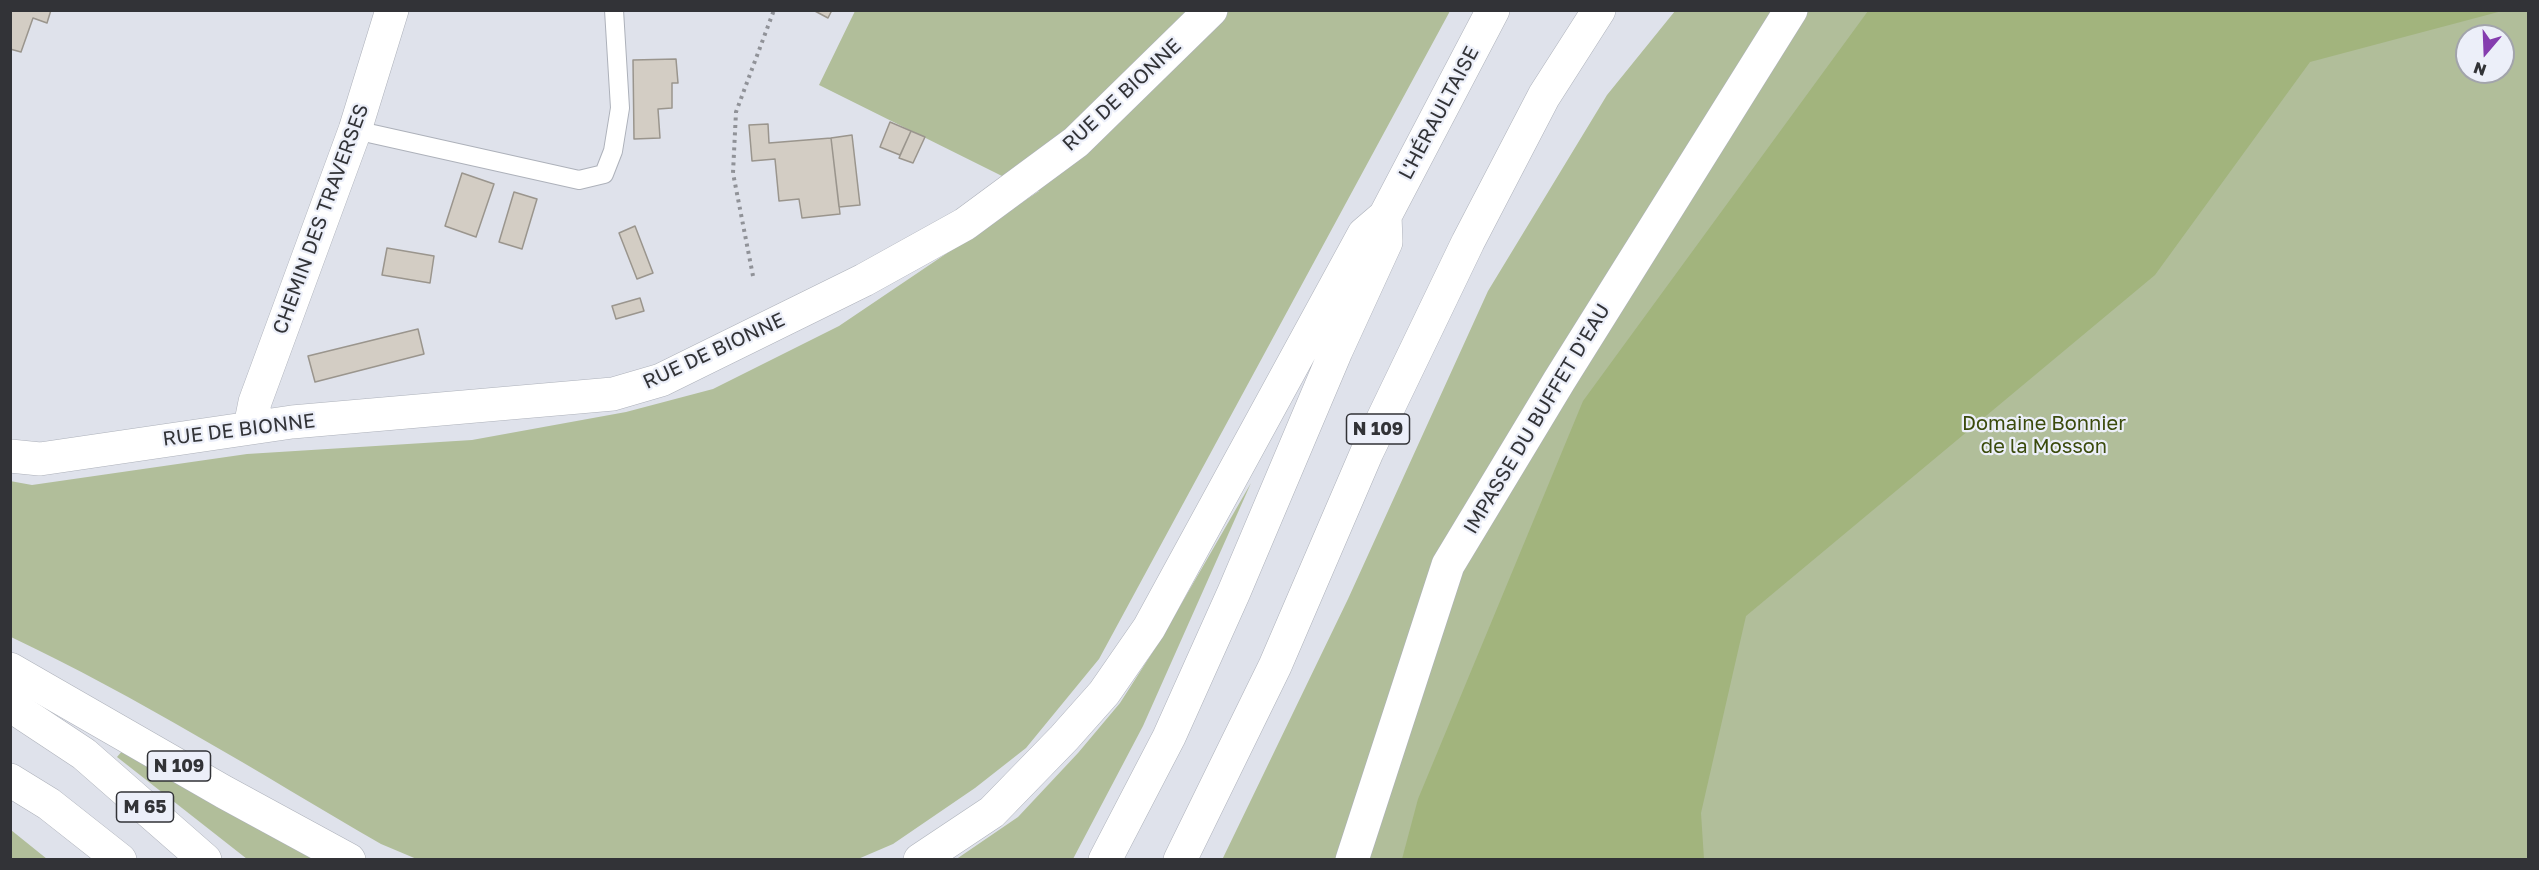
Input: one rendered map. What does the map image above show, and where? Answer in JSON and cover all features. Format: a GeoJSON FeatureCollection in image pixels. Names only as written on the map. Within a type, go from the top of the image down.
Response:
{"type":"FeatureCollection","features":[{"type":"Feature","properties":{"kind":"main road","name":"CHEMIN DES TRAVERSES"},"geometry":{"type":"LineString","coordinates":[[250,427],[255,402],[355,130],[392,10]]}},
{"type":"Feature","properties":{"kind":"main road","name":"RUE DE BIONNE"},"geometry":{"type":"LineString","coordinates":[[10,456],[40,459],[250,427],[613,394],[661,380],[864,280],[965,224],[1076,142],[1211,10]]}},
{"type":"Feature","properties":{"kind":"main road","name":"L'HÉRAULTAISE"},"geometry":{"type":"LineString","coordinates":[[1385,216],[1493,10]]}},
{"type":"Feature","properties":{"kind":"main road","name":"N 109"},"geometry":{"type":"LineString","coordinates":[[1180,860],[1275,666],[1367,452],[1468,242],[1544,96],[1599,10]]}},
{"type":"Feature","properties":{"kind":"main road","name":"IMPASSE DU BUFFET D'EAU"},"geometry":{"type":"LineString","coordinates":[[1353,860],[1448,565],[1559,381],[1791,10]]}},
{"type":"Feature","properties":{"kind":"main road"},"geometry":{"type":"LineString","coordinates":[[920,860],[992,812],[1104,693],[1155,618],[1364,234],[1385,216]]}},
{"type":"Feature","properties":{"kind":"main road"},"geometry":{"type":"LineString","coordinates":[[1106,860],[1169,737],[1234,592],[1336,351],[1386,242],[1385,216]]}},
{"type":"Feature","properties":{"kind":"main road","name":"N 109"},"geometry":{"type":"LineString","coordinates":[[10,669],[224,792],[350,860]]}},
{"type":"Feature","properties":{"kind":"main road","name":"M 65"},"geometry":{"type":"LineString","coordinates":[[10,705],[84,754],[205,860]]}},
{"type":"Feature","properties":{"kind":"main road","name":"M 65"},"geometry":{"type":"LineString","coordinates":[[10,780],[49,804],[120,860]]}},
{"type":"Feature","properties":{"kind":"lane"},"geometry":{"type":"LineString","coordinates":[[355,130],[579,180],[604,174],[613,151],[620,108],[614,10]]}},
{"type":"Feature","properties":{"kind":"path"},"geometry":{"type":"LineString","coordinates":[[753,276],[733,173],[736,112],[774,10]]}},
{"type":"Feature","properties":{"kind":"green space"},"geometry":{"type":"Polygon","coordinates":[[[855,11],[1450,11],[1099,659],[1026,748],[975,788],[893,844],[858,859],[419,860],[381,844],[152,710],[11,637],[10,481],[32,485],[247,454],[472,440],[626,412],[713,389],[839,326],[1039,191],[1004,177],[819,85],[855,11]]]}},
{"type":"Feature","properties":{"kind":"green space","name":"Domaine Bonnier de la Mosson"},"geometry":{"type":"Polygon","coordinates":[[[1675,11],[2528,11],[2528,859],[1222,860],[1348,599],[1488,291],[1607,95],[1675,11]]]}},
{"type":"Feature","properties":{"kind":"green space"},"geometry":{"type":"Polygon","coordinates":[[[1868,11],[2502,11],[2310,62],[2155,275],[1746,616],[1701,813],[1704,859],[1402,859],[1418,799],[1583,401],[1868,11]]]}},
{"type":"Feature","properties":{"kind":"green space"},"geometry":{"type":"Polygon","coordinates":[[[1251,483],[1143,726],[1073,859],[955,860],[1018,817],[1078,753],[1120,703],[1161,639],[1251,483]]]}},
{"type":"Feature","properties":{"kind":"green space"},"geometry":{"type":"Polygon","coordinates":[[[123,750],[317,859],[247,859],[117,757],[123,750]]]}},
{"type":"Feature","properties":{"kind":"green space"},"geometry":{"type":"Polygon","coordinates":[[[11,830],[47,859],[11,859],[11,830]]]}},
{"type":"Feature","properties":{"kind":"building"},"geometry":{"type":"Polygon","coordinates":[[[10,10],[51,10],[47,23],[33,18],[21,52],[10,49],[10,10]]]}},
{"type":"Feature","properties":{"kind":"building"},"geometry":{"type":"Polygon","coordinates":[[[813,10],[832,10],[828,18],[813,10]]]}},
{"type":"Feature","properties":{"kind":"building"},"geometry":{"type":"Polygon","coordinates":[[[676,59],[678,83],[672,83],[672,108],[658,109],[660,138],[634,139],[633,60],[676,59]]]}},
{"type":"Feature","properties":{"kind":"building"},"geometry":{"type":"Polygon","coordinates":[[[890,122],[911,131],[900,155],[880,147],[890,122]]]}},
{"type":"Feature","properties":{"kind":"building"},"geometry":{"type":"Polygon","coordinates":[[[768,124],[769,143],[831,138],[840,214],[802,218],[799,199],[779,201],[775,159],[752,161],[749,125],[768,124]]]}},
{"type":"Feature","properties":{"kind":"building"},"geometry":{"type":"Polygon","coordinates":[[[911,131],[925,137],[913,163],[899,158],[911,131]]]}},
{"type":"Feature","properties":{"kind":"building"},"geometry":{"type":"Polygon","coordinates":[[[852,135],[860,205],[839,207],[831,138],[852,135]]]}},
{"type":"Feature","properties":{"kind":"building"},"geometry":{"type":"Polygon","coordinates":[[[462,173],[494,184],[476,237],[445,226],[462,173]]]}},
{"type":"Feature","properties":{"kind":"building"},"geometry":{"type":"Polygon","coordinates":[[[514,192],[537,199],[522,249],[499,242],[514,192]]]}},
{"type":"Feature","properties":{"kind":"building"},"geometry":{"type":"Polygon","coordinates":[[[635,226],[653,273],[637,279],[619,233],[635,226]]]}},
{"type":"Feature","properties":{"kind":"building"},"geometry":{"type":"Polygon","coordinates":[[[387,248],[434,256],[430,283],[382,275],[387,248]]]}},
{"type":"Feature","properties":{"kind":"building"},"geometry":{"type":"Polygon","coordinates":[[[640,298],[644,311],[616,319],[612,306],[640,298]]]}},
{"type":"Feature","properties":{"kind":"building"},"geometry":{"type":"Polygon","coordinates":[[[418,329],[424,354],[315,382],[308,356],[418,329]]]}}]}
